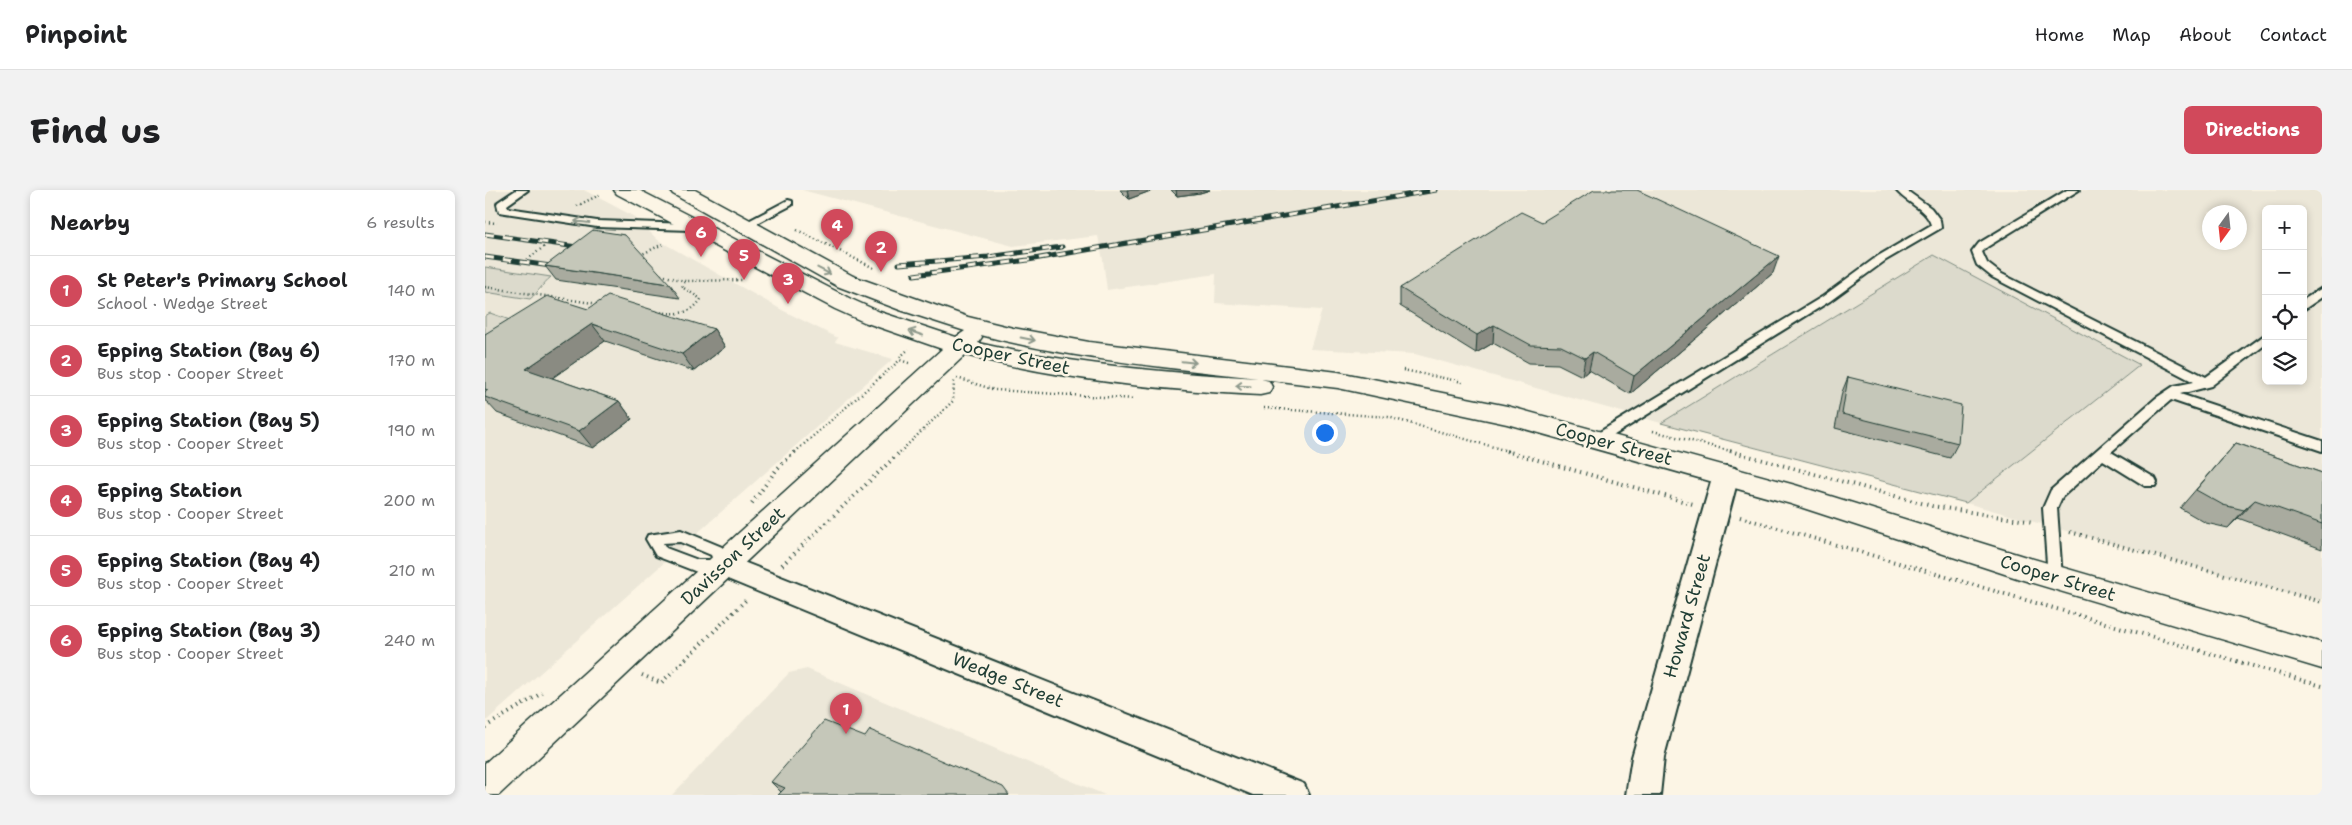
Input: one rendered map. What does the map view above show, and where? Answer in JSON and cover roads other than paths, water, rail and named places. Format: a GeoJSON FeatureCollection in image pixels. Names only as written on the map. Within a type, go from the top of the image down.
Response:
{"type":"FeatureCollection","features":[{"type":"Feature","properties":{"kind":"main road","name":"Cooper Street"},"geometry":{"type":"LineString","coordinates":[[623,190],[691,228],[758,260],[836,301],[882,321],[960,346],[1043,365],[1143,380],[1317,388],[1431,398]]}},
{"type":"Feature","properties":{"kind":"main road","name":"Cooper Street"},"geometry":{"type":"LineString","coordinates":[[680,190],[851,284],[908,305],[981,328],[1089,350],[1294,374],[1431,398],[1598,439],[1795,495],[2054,570],[2322,656]]}},
{"type":"Feature","properties":{"kind":"main road","name":"Davisson Street"},"geometry":{"type":"LineString","coordinates":[[485,785],[981,328]]}},
{"type":"Feature","properties":{"kind":"main road","name":"Cooper Street"},"geometry":{"type":"LineString","coordinates":[[2054,570],[2322,637]]}},
{"type":"Feature","properties":{"kind":"street","name":"Howard Street"},"geometry":{"type":"LineString","coordinates":[[1643,795],[1648,757],[1725,475]]}},
{"type":"Feature","properties":{"kind":"street","name":"Wedge Street"},"geometry":{"type":"LineString","coordinates":[[723,564],[1292,795]]}},
{"type":"Feature","properties":{"kind":"street","name":"Howard Street"},"geometry":{"type":"LineString","coordinates":[[1625,795],[1648,757]]}},
{"type":"Feature","properties":{"kind":"lane"},"geometry":{"type":"LineString","coordinates":[[523,190],[502,204],[503,210],[597,224],[691,228]]}},
{"type":"Feature","properties":{"kind":"lane"},"geometry":{"type":"LineString","coordinates":[[1598,439],[1826,299],[1882,258],[1937,226],[1932,215],[1901,190]]}},
{"type":"Feature","properties":{"kind":"lane"},"geometry":{"type":"LineString","coordinates":[[2074,190],[1983,246],[1977,252],[1978,259],[1984,267],[1996,275],[2207,383]]}},
{"type":"Feature","properties":{"kind":"lane"},"geometry":{"type":"LineString","coordinates":[[744,226],[788,203]]}},
{"type":"Feature","properties":{"kind":"lane"},"geometry":{"type":"LineString","coordinates":[[2307,303],[2322,291]]}},
{"type":"Feature","properties":{"kind":"lane"},"geometry":{"type":"LineString","coordinates":[[2054,570],[2050,526],[2051,501],[2056,494],[2102,452],[2170,395],[2186,386],[2207,383],[2263,340]]}},
{"type":"Feature","properties":{"kind":"lane"},"geometry":{"type":"LineString","coordinates":[[2170,395],[2322,446]]}},
{"type":"Feature","properties":{"kind":"lane"},"geometry":{"type":"LineString","coordinates":[[2102,452],[2150,482]]}},
{"type":"Feature","properties":{"kind":"railway"},"geometry":{"type":"LineString","coordinates":[[914,275],[1028,260],[1436,190]]}},
{"type":"Feature","properties":{"kind":"railway"},"geometry":{"type":"LineString","coordinates":[[485,234],[584,248]]}},
{"type":"Feature","properties":{"kind":"railway"},"geometry":{"type":"LineString","coordinates":[[899,264],[988,257],[1062,247]]}},
{"type":"Feature","properties":{"kind":"railway"},"geometry":{"type":"LineString","coordinates":[[485,257],[558,267]]}},
{"type":"Feature","properties":{"kind":"place","name":"Epping Station"},"geometry":{"type":"Point","coordinates":[837,250]}},
{"type":"Feature","properties":{"kind":"place","name":"Epping Station (Bay 3)"},"geometry":{"type":"Point","coordinates":[701,257]}},
{"type":"Feature","properties":{"kind":"place","name":"Epping Station (Bay 6)"},"geometry":{"type":"Point","coordinates":[881,272]}},
{"type":"Feature","properties":{"kind":"place","name":"Epping Station (Bay 4)"},"geometry":{"type":"Point","coordinates":[744,280]}},
{"type":"Feature","properties":{"kind":"place","name":"Epping Station (Bay 5)"},"geometry":{"type":"Point","coordinates":[788,304]}},
{"type":"Feature","properties":{"kind":"place","name":"St Peter's Primary School"},"geometry":{"type":"Point","coordinates":[846,734]}}]}
